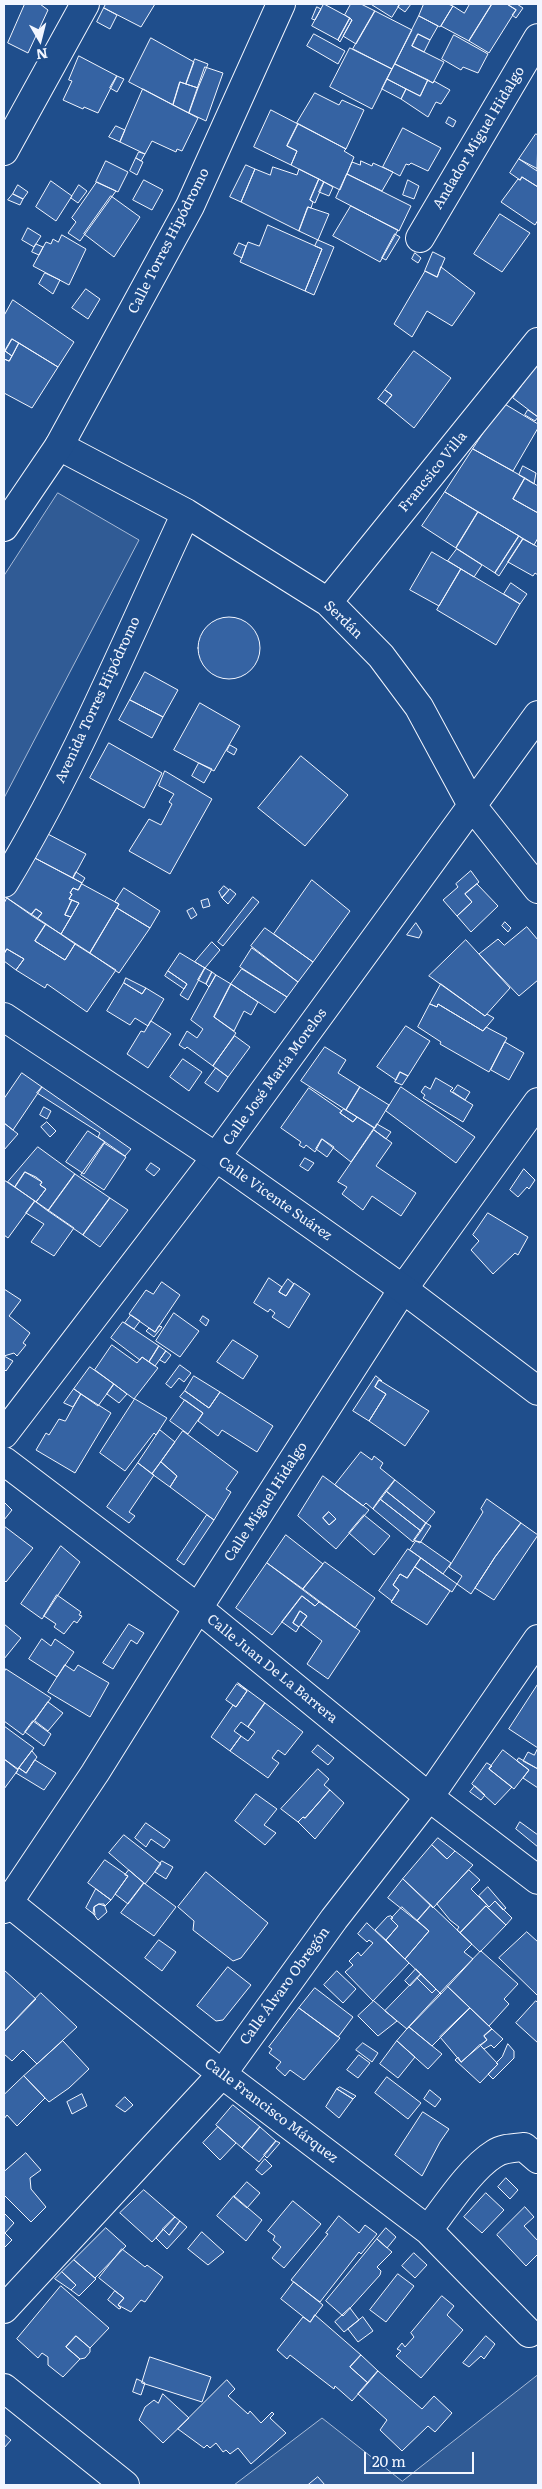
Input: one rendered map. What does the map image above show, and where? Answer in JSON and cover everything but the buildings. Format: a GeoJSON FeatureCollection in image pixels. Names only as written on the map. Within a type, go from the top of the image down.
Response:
{"type":"FeatureCollection","features":[{"type":"Feature","properties":{"kind":"street"},"geometry":{"type":"LineString","coordinates":[[4,151],[85,4]]}},
{"type":"Feature","properties":{"kind":"street","name":"Calle Torres Hipódromo"},"geometry":{"type":"LineString","coordinates":[[4,527],[59,446],[190,206],[281,4]]}},
{"type":"Feature","properties":{"kind":"street","name":"Andador Miguel Hidalgo"},"geometry":{"type":"LineString","coordinates":[[420,238],[538,38]]}},
{"type":"Feature","properties":{"kind":"street","name":"Francsico Villa"},"geometry":{"type":"LineString","coordinates":[[328,602],[538,342]]}},
{"type":"Feature","properties":{"kind":"street","name":"Serdán"},"geometry":{"type":"LineString","coordinates":[[59,446],[186,513],[328,602],[381,656],[419,707],[472,807],[538,889]]}},
{"type":"Feature","properties":{"kind":"street","name":"Avenida Torres Hipódromo"},"geometry":{"type":"LineString","coordinates":[[4,884],[32,836],[98,702],[186,513]]}},
{"type":"Feature","properties":{"kind":"street","name":"Calle José María Morelos"},"geometry":{"type":"LineString","coordinates":[[4,1434],[216,1157],[538,715]]}},
{"type":"Feature","properties":{"kind":"street","name":"Calle Vicente Suárez"},"geometry":{"type":"LineString","coordinates":[[4,1017],[216,1157],[403,1289],[538,1391]]}},
{"type":"Feature","properties":{"kind":"street","name":"Calle Miguel Hidalgo"},"geometry":{"type":"LineString","coordinates":[[5,1904],[95,1773],[198,1608],[403,1289],[538,1102]]}},
{"type":"Feature","properties":{"kind":"street","name":"Calle Juan De La Barrera"},"geometry":{"type":"LineString","coordinates":[[4,1461],[198,1608],[429,1797],[538,1880]]}},
{"type":"Feature","properties":{"kind":"street","name":"Calle Álvaro Obregón"},"geometry":{"type":"LineString","coordinates":[[4,2309],[222,2074],[334,1919],[429,1797],[538,1639]]}},
{"type":"Feature","properties":{"kind":"street","name":"Calle Francisco Márquez"},"geometry":{"type":"LineString","coordinates":[[5,1904],[222,2074],[428,2230],[528,2333]]}},
{"type":"Feature","properties":{"kind":"street"},"geometry":{"type":"LineString","coordinates":[[428,2230],[480,2165],[494,2153],[508,2148],[524,2147],[538,2159]]}},
{"type":"Feature","properties":{"kind":"street"},"geometry":{"type":"LineString","coordinates":[[4,2388],[125,2485]]}},
{"type":"Feature","properties":{"kind":"shaded area"},"geometry":{"type":"Polygon","coordinates":[[[58,493],[139,540],[4,798],[4,576],[58,493]]]}},
{"type":"Feature","properties":{"kind":"shaded area"},"geometry":{"type":"Polygon","coordinates":[[[538,2375],[538,2485],[234,2485],[322,2418],[402,2481],[538,2375]]]}}]}
